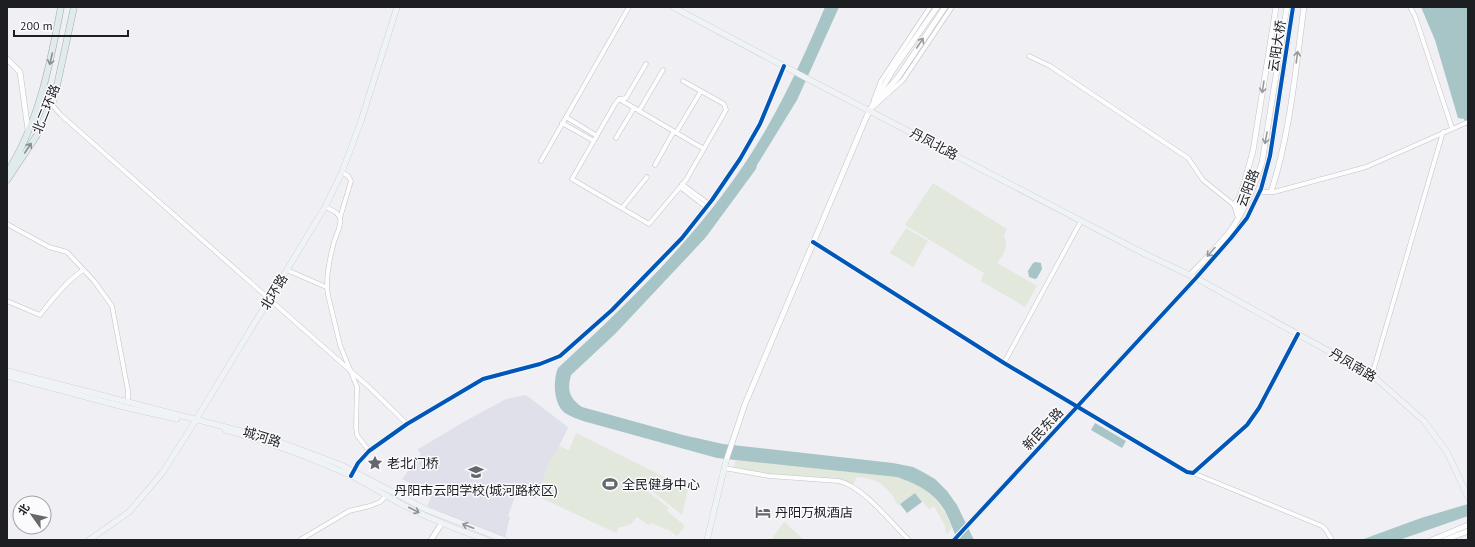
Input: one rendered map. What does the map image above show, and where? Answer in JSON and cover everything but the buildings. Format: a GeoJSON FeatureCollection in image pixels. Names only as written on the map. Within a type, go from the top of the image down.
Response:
{"type":"FeatureCollection","features":[{"type":"Feature","properties":{"kind":"main road","name":"北二环路"},"geometry":{"type":"LineString","coordinates":[[7,173],[28,130],[43,93],[61,7]]}},
{"type":"Feature","properties":{"kind":"main road","name":"北二环路"},"geometry":{"type":"LineString","coordinates":[[7,180],[37,135],[56,90],[74,7]]}},
{"type":"Feature","properties":{"kind":"main road","name":"北环路"},"geometry":{"type":"LineString","coordinates":[[90,540],[129,512],[163,472],[195,422],[325,207],[342,172],[361,121],[397,7]]}},
{"type":"Feature","properties":{"kind":"main road","name":"丹凤北路"},"geometry":{"type":"LineString","coordinates":[[673,7],[1081,221],[1196,278]]}},
{"type":"Feature","properties":{"kind":"main road","name":"丹凤南路"},"geometry":{"type":"LineString","coordinates":[[1196,278],[1372,375],[1424,421],[1447,452],[1468,497]]}},
{"type":"Feature","properties":{"kind":"main road","name":"城河路"},"geometry":{"type":"LineString","coordinates":[[7,371],[128,405]]}},
{"type":"Feature","properties":{"kind":"main road","name":"城河路"},"geometry":{"type":"LineString","coordinates":[[7,376],[128,405],[251,437],[352,473],[425,509],[505,540]]}},
{"type":"Feature","properties":{"kind":"main road"},"geometry":{"type":"LineString","coordinates":[[707,540],[726,461]]}},
{"type":"Feature","properties":{"kind":"main road","name":"城河路"},"geometry":{"type":"LineString","coordinates":[[352,473],[402,504],[442,523],[487,540]]}},
{"type":"Feature","properties":{"kind":"street"},"geometry":{"type":"LineString","coordinates":[[541,161],[629,7]]}},
{"type":"Feature","properties":{"kind":"street"},"geometry":{"type":"LineString","coordinates":[[726,461],[745,404],[881,81],[930,7]]}},
{"type":"Feature","properties":{"kind":"street"},"geometry":{"type":"LineString","coordinates":[[869,111],[893,70],[937,7]]}},
{"type":"Feature","properties":{"kind":"street"},"geometry":{"type":"LineString","coordinates":[[869,111],[899,76],[945,7]]}},
{"type":"Feature","properties":{"kind":"street"},"geometry":{"type":"LineString","coordinates":[[869,111],[903,80],[952,7]]}},
{"type":"Feature","properties":{"kind":"street"},"geometry":{"type":"LineString","coordinates":[[1238,218],[1239,201],[1253,151],[1276,7]]}},
{"type":"Feature","properties":{"kind":"street","name":"云阳大桥"},"geometry":{"type":"LineString","coordinates":[[1274,85],[1287,7]]}},
{"type":"Feature","properties":{"kind":"street","name":"云阳大桥"},"geometry":{"type":"LineString","coordinates":[[1281,87],[1293,7]]}},
{"type":"Feature","properties":{"kind":"street"},"geometry":{"type":"LineString","coordinates":[[1270,192],[1280,162],[1304,7]]}},
{"type":"Feature","properties":{"kind":"street"},"geometry":{"type":"LineString","coordinates":[[1410,7],[1416,16],[1452,128]]}},
{"type":"Feature","properties":{"kind":"street"},"geometry":{"type":"LineString","coordinates":[[1029,56],[1050,66],[1188,158],[1203,180],[1234,206],[1238,218]]}},
{"type":"Feature","properties":{"kind":"street"},"geometry":{"type":"LineString","coordinates":[[7,60],[20,72],[28,130]]}},
{"type":"Feature","properties":{"kind":"street"},"geometry":{"type":"LineString","coordinates":[[619,99],[626,98],[646,64]]}},
{"type":"Feature","properties":{"kind":"street"},"geometry":{"type":"LineString","coordinates":[[352,473],[358,463],[369,451],[407,424],[483,379],[540,364],[560,356],[612,310],[682,238],[707,206],[740,159],[760,124],[784,66]]}},
{"type":"Feature","properties":{"kind":"street"},"geometry":{"type":"LineString","coordinates":[[639,111],[663,70]]}},
{"type":"Feature","properties":{"kind":"street"},"geometry":{"type":"LineString","coordinates":[[619,99],[572,179],[649,224],[681,186],[704,149],[726,108],[724,104],[684,81]]}},
{"type":"Feature","properties":{"kind":"street","name":"云阳路"},"geometry":{"type":"LineString","coordinates":[[1190,275],[1232,228],[1245,206],[1262,163],[1274,85]]}},
{"type":"Feature","properties":{"kind":"street","name":"云阳路"},"geometry":{"type":"LineString","coordinates":[[1196,278],[1232,238],[1247,218],[1260,192],[1270,156],[1281,87]]}},
{"type":"Feature","properties":{"kind":"street"},"geometry":{"type":"LineString","coordinates":[[56,90],[53,106],[61,115],[379,396],[407,424]]}},
{"type":"Feature","properties":{"kind":"street"},"geometry":{"type":"LineString","coordinates":[[655,165],[701,90]]}},
{"type":"Feature","properties":{"kind":"street"},"geometry":{"type":"LineString","coordinates":[[619,99],[704,149]]}},
{"type":"Feature","properties":{"kind":"street"},"geometry":{"type":"LineString","coordinates":[[616,138],[634,108]]}},
{"type":"Feature","properties":{"kind":"street"},"geometry":{"type":"LineString","coordinates":[[566,117],[596,136]]}},
{"type":"Feature","properties":{"kind":"street"},"geometry":{"type":"LineString","coordinates":[[1260,192],[1270,192],[1366,167],[1468,122]]}},
{"type":"Feature","properties":{"kind":"street"},"geometry":{"type":"LineString","coordinates":[[562,123],[594,141]]}},
{"type":"Feature","properties":{"kind":"street"},"geometry":{"type":"LineString","coordinates":[[1372,375],[1443,132]]}},
{"type":"Feature","properties":{"kind":"street"},"geometry":{"type":"LineString","coordinates":[[342,172],[348,176],[351,181],[334,243],[326,287],[340,345],[358,387],[357,435],[369,451]]}},
{"type":"Feature","properties":{"kind":"street"},"geometry":{"type":"LineString","coordinates":[[622,208],[647,178]]}},
{"type":"Feature","properties":{"kind":"street"},"geometry":{"type":"LineString","coordinates":[[1234,206],[1242,194],[1257,178]]}},
{"type":"Feature","properties":{"kind":"street"},"geometry":{"type":"LineString","coordinates":[[681,186],[707,206]]}},
{"type":"Feature","properties":{"kind":"street"},"geometry":{"type":"LineString","coordinates":[[325,207],[337,213],[340,218]]}},
{"type":"Feature","properties":{"kind":"street"},"geometry":{"type":"LineString","coordinates":[[1004,363],[1081,221]]}},
{"type":"Feature","properties":{"kind":"street"},"geometry":{"type":"LineString","coordinates":[[7,224],[49,247],[67,252],[112,306],[128,391],[128,405]]}},
{"type":"Feature","properties":{"kind":"street"},"geometry":{"type":"LineString","coordinates":[[813,242],[1004,363],[1187,472],[1193,473],[1322,526],[1332,540]]}},
{"type":"Feature","properties":{"kind":"street"},"geometry":{"type":"LineString","coordinates":[[7,301],[40,315],[61,289],[83,270]]}},
{"type":"Feature","properties":{"kind":"street"},"geometry":{"type":"LineString","coordinates":[[287,270],[326,287]]}},
{"type":"Feature","properties":{"kind":"street","name":"新民东路"},"geometry":{"type":"LineString","coordinates":[[954,540],[1196,278]]}},
{"type":"Feature","properties":{"kind":"street"},"geometry":{"type":"LineString","coordinates":[[1193,473],[1246,425],[1259,408],[1298,334]]}},
{"type":"Feature","properties":{"kind":"street"},"geometry":{"type":"LineString","coordinates":[[724,468],[769,476],[848,483],[869,500],[909,540]]}},
{"type":"Feature","properties":{"kind":"street"},"geometry":{"type":"LineString","coordinates":[[300,540],[349,511],[380,502],[387,495]]}},
{"type":"Feature","properties":{"kind":"street"},"geometry":{"type":"LineString","coordinates":[[431,540],[442,523]]}},
{"type":"Feature","properties":{"kind":"street"},"geometry":{"type":"LineString","coordinates":[[1432,540],[1468,525]]}},
{"type":"Feature","properties":{"kind":"street"},"geometry":{"type":"LineString","coordinates":[[1445,540],[1468,531]]}},
{"type":"Feature","properties":{"kind":"shaded area"},"geometry":{"type":"Polygon","coordinates":[[[933,183],[1007,229],[1004,235],[1006,247],[1002,257],[997,263],[1037,286],[1025,307],[981,281],[984,273],[905,225],[933,183]]]}},
{"type":"Feature","properties":{"kind":"shaded area"},"geometry":{"type":"Polygon","coordinates":[[[906,228],[928,241],[913,267],[890,253],[906,228]]]}},
{"type":"Feature","properties":{"kind":"shaded area","name":"丹阳市云阳学校(城河路校区)"},"geometry":{"type":"Polygon","coordinates":[[[526,395],[568,428],[547,466],[542,485],[535,499],[519,490],[517,491],[508,516],[510,517],[505,538],[427,506],[432,495],[402,479],[421,454],[417,449],[506,399],[526,395]]]}},
{"type":"Feature","properties":{"kind":"shaded area","name":"全民健身中心"},"geometry":{"type":"Polygon","coordinates":[[[576,433],[688,489],[682,515],[652,491],[648,489],[647,491],[669,508],[666,510],[685,526],[677,536],[668,529],[667,530],[651,523],[649,525],[637,517],[631,524],[618,528],[616,533],[537,496],[542,485],[547,466],[559,446],[569,450],[576,433]]]}},
{"type":"Feature","properties":{"kind":"shaded area"},"geometry":{"type":"Polygon","coordinates":[[[735,459],[897,477],[912,482],[935,498],[945,513],[952,528],[947,534],[945,526],[934,506],[929,509],[915,493],[898,505],[884,486],[872,479],[857,477],[853,484],[839,480],[770,475],[734,469],[735,459]]]}},
{"type":"Feature","properties":{"kind":"shaded area"},"geometry":{"type":"Polygon","coordinates":[[[784,522],[804,540],[771,540],[784,522]]]}},
{"type":"Feature","properties":{"kind":"water"},"geometry":{"type":"Polygon","coordinates":[[[825,7],[839,7],[797,100],[756,169],[706,237],[615,334],[571,375],[569,385],[570,393],[574,400],[582,407],[683,435],[723,444],[893,463],[913,467],[935,479],[947,491],[957,505],[974,540],[958,540],[941,504],[918,486],[897,477],[717,458],[583,421],[565,413],[558,404],[556,398],[555,379],[558,368],[646,284],[700,224],[748,159],[784,96],[825,7]]]}},
{"type":"Feature","properties":{"kind":"water"},"geometry":{"type":"Polygon","coordinates":[[[1421,7],[1468,7],[1468,129],[1464,119],[1458,118],[1435,40],[1421,7]]]}},
{"type":"Feature","properties":{"kind":"water"},"geometry":{"type":"Polygon","coordinates":[[[1033,263],[1041,263],[1042,269],[1035,279],[1029,277],[1028,271],[1033,263]]]}},
{"type":"Feature","properties":{"kind":"water"},"geometry":{"type":"Polygon","coordinates":[[[1095,423],[1126,441],[1122,448],[1091,430],[1095,423]]]}},
{"type":"Feature","properties":{"kind":"water"},"geometry":{"type":"Polygon","coordinates":[[[915,493],[922,502],[907,513],[900,504],[915,493]]]}},
{"type":"Feature","properties":{"kind":"water"},"geometry":{"type":"Polygon","coordinates":[[[1468,504],[1468,516],[1399,540],[1361,540],[1421,518],[1468,504]]]}},
{"type":"Feature","properties":{"kind":"cycle path"},"geometry":{"type":"LineString","coordinates":[[954,540],[1196,278],[1247,218],[1261,189],[1270,156],[1293,7]]}},
{"type":"Feature","properties":{"kind":"cycle path"},"geometry":{"type":"LineString","coordinates":[[351,476],[358,463],[369,451],[407,424],[483,379],[540,364],[560,356],[612,310],[682,238],[712,200],[740,159],[760,124],[784,66]]}},
{"type":"Feature","properties":{"kind":"cycle path"},"geometry":{"type":"LineString","coordinates":[[813,242],[1004,363],[1187,472],[1193,473],[1247,425],[1259,408],[1298,334]]}},
{"type":"Feature","properties":{"kind":"place","name":"老北门桥"},"geometry":{"type":"Point","coordinates":[375,463]}},
{"type":"Feature","properties":{"kind":"place","name":"丹阳市云阳学校(城河路校区)"},"geometry":{"type":"Point","coordinates":[476,472]}},
{"type":"Feature","properties":{"kind":"place","name":"全民健身中心"},"geometry":{"type":"Point","coordinates":[610,484]}},
{"type":"Feature","properties":{"kind":"place","name":"丹阳万枫酒店"},"geometry":{"type":"Point","coordinates":[763,512]}}]}
